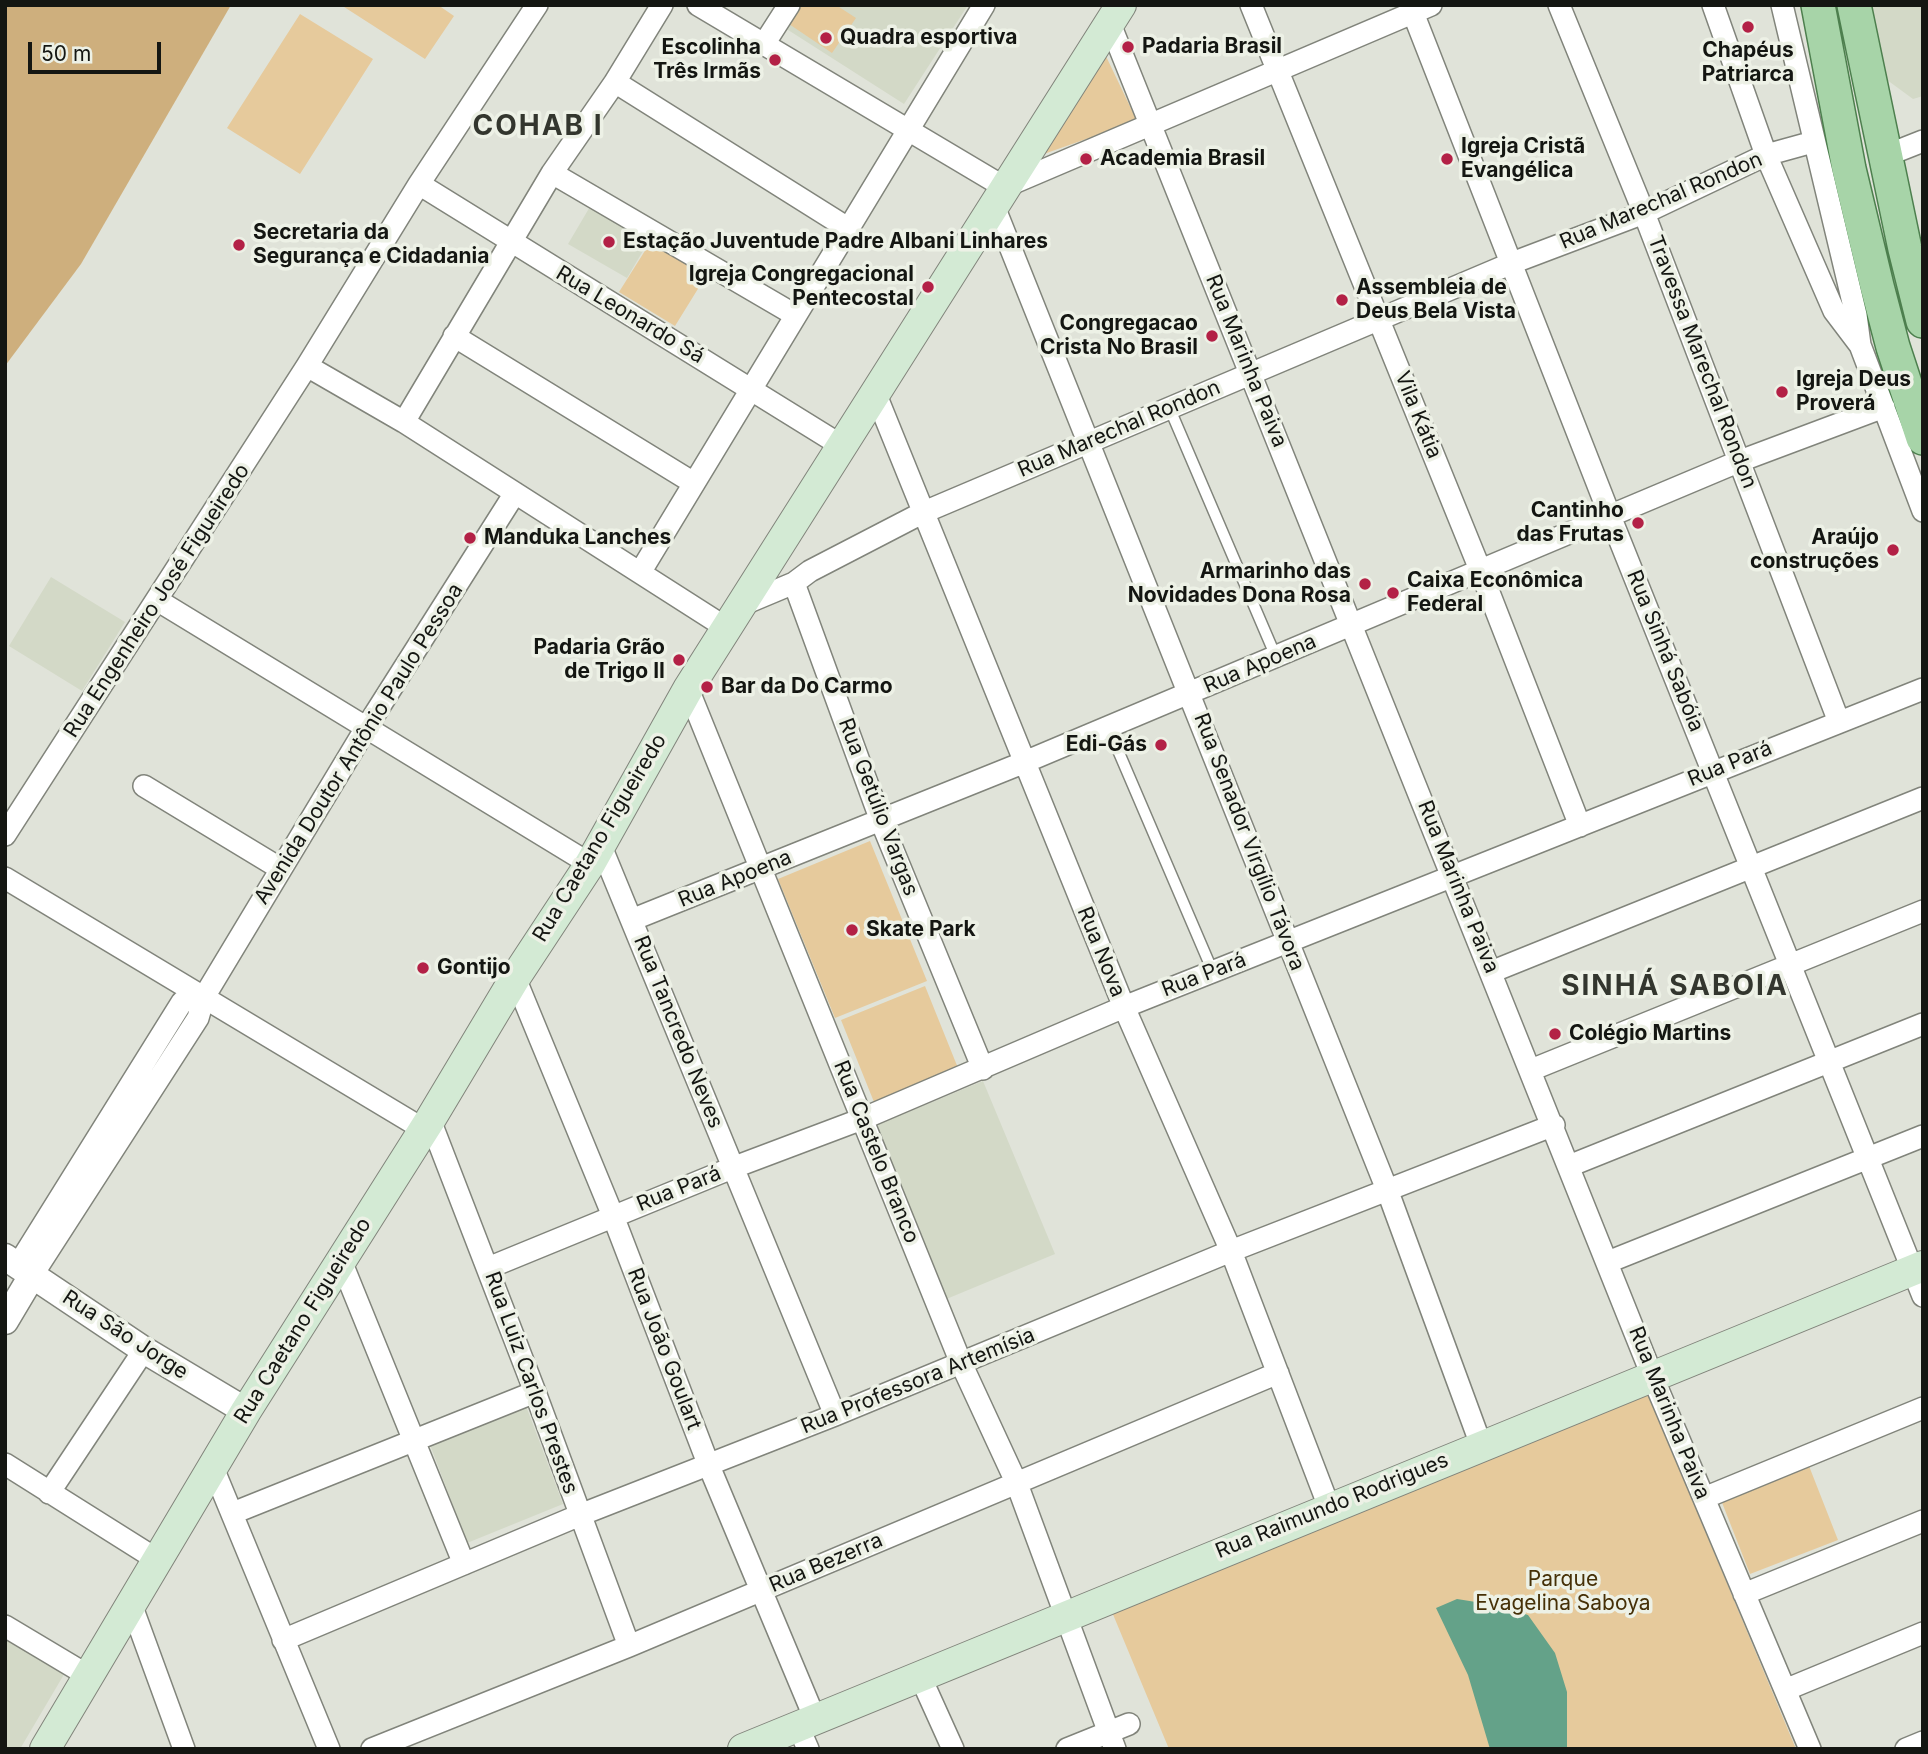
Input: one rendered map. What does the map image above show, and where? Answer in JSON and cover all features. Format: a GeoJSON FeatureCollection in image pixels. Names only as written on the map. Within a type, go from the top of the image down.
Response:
{"type":"FeatureCollection","features":[{"type":"Feature","properties":{"kind":"main road"},"geometry":{"type":"LineString","coordinates":[[1818,5],[1858,208],[1893,347],[1923,438]]}},
{"type":"Feature","properties":{"kind":"main road"},"geometry":{"type":"LineString","coordinates":[[1854,5],[1923,321]]}},
{"type":"Feature","properties":{"kind":"main road","name":"Rua Caetano Figueiredo"},"geometry":{"type":"LineString","coordinates":[[44,1749],[246,1411],[595,854],[688,689],[1115,15]]}},
{"type":"Feature","properties":{"kind":"main road","name":"Rua Raimundo Rodrigues"},"geometry":{"type":"LineString","coordinates":[[743,1749],[807,1731],[920,1676],[1481,1445],[1919,1277]]}},
{"type":"Feature","properties":{"kind":"street","name":"Rua Engenheiro José Figueiredo"},"geometry":{"type":"LineString","coordinates":[[5,835],[307,366],[419,184],[537,5]]}},
{"type":"Feature","properties":{"kind":"street"},"geometry":{"type":"LineString","coordinates":[[404,422],[552,173],[615,82],[662,5]]}},
{"type":"Feature","properties":{"kind":"street"},"geometry":{"type":"LineString","coordinates":[[698,5],[906,131],[998,196],[1150,123],[1418,8]]}},
{"type":"Feature","properties":{"kind":"street"},"geometry":{"type":"LineString","coordinates":[[764,44],[789,5]]}},
{"type":"Feature","properties":{"kind":"street"},"geometry":{"type":"LineString","coordinates":[[641,571],[692,482],[984,5]]}},
{"type":"Feature","properties":{"kind":"street","name":"Vila Kátia"},"geometry":{"type":"LineString","coordinates":[[1251,5],[1380,319],[1580,826]]}},
{"type":"Feature","properties":{"kind":"street","name":"Travessa Marechal Rondon"},"geometry":{"type":"LineString","coordinates":[[1559,5],[1644,213],[1839,722]]}},
{"type":"Feature","properties":{"kind":"street"},"geometry":{"type":"LineString","coordinates":[[1713,5],[1766,155],[1834,312],[1860,345]]}},
{"type":"Feature","properties":{"kind":"street"},"geometry":{"type":"LineString","coordinates":[[1782,5],[1856,314],[1860,345],[1923,511]]}},
{"type":"Feature","properties":{"kind":"street","name":"Rua Sinhá Sabóia"},"geometry":{"type":"LineString","coordinates":[[1418,8],[1512,263],[1610,516],[1867,1159],[1919,1277]]}},
{"type":"Feature","properties":{"kind":"street","name":"Rua Marinha Paiva"},"geometry":{"type":"LineString","coordinates":[[1115,15],[1150,123],[1354,625],[1653,1378],[1810,1749]]}},
{"type":"Feature","properties":{"kind":"street"},"geometry":{"type":"LineString","coordinates":[[615,82],[849,229]]}},
{"type":"Feature","properties":{"kind":"street"},"geometry":{"type":"LineString","coordinates":[[1885,156],[1923,141]]}},
{"type":"Feature","properties":{"kind":"street","name":"Rua Marechal Rondon"},"geometry":{"type":"LineString","coordinates":[[736,617],[810,571],[922,513],[1512,263],[1644,213],[1766,155],[1813,142]]}},
{"type":"Feature","properties":{"kind":"street"},"geometry":{"type":"LineString","coordinates":[[552,173],[795,315]]}},
{"type":"Feature","properties":{"kind":"street","name":"Rua Leonardo Sá"},"geometry":{"type":"LineString","coordinates":[[419,184],[509,243],[751,388],[842,446]]}},
{"type":"Feature","properties":{"kind":"street","name":"Rua Senador Virgílio Távora"},"geometry":{"type":"LineString","coordinates":[[998,196],[1086,443],[1190,693],[1388,1192],[1481,1445]]}},
{"type":"Feature","properties":{"kind":"street"},"geometry":{"type":"LineString","coordinates":[[454,336],[692,482]]}},
{"type":"Feature","properties":{"kind":"street"},"geometry":{"type":"LineString","coordinates":[[307,366],[404,422],[641,571],[736,617]]}},
{"type":"Feature","properties":{"kind":"street","name":"Rua Nova"},"geometry":{"type":"LineString","coordinates":[[876,395],[1124,1007],[1231,1251],[1329,1507]]}},
{"type":"Feature","properties":{"kind":"street","name":"Rua Apoena"},"geometry":{"type":"LineString","coordinates":[[634,919],[1025,762],[1740,461],[1884,407]]}},
{"type":"Feature","properties":{"kind":"street","name":"Avenida Doutor Antônio Paulo Pessoa"},"geometry":{"type":"LineString","coordinates":[[5,1321],[15,1270],[198,1018],[204,997],[366,728],[515,494]]}},
{"type":"Feature","properties":{"kind":"street","name":"Rua Getúlio Vargas"},"geometry":{"type":"LineString","coordinates":[[794,583],[881,821],[983,1069]]}},
{"type":"Feature","properties":{"kind":"street"},"geometry":{"type":"LineString","coordinates":[[157,600],[366,728],[595,854]]}},
{"type":"Feature","properties":{"kind":"street","name":"Rua Pará"},"geometry":{"type":"LineString","coordinates":[[488,1268],[732,1168],[862,1119],[1124,1007],[1923,688]]}},
{"type":"Feature","properties":{"kind":"street","name":"Rua Castelo Branco"},"geometry":{"type":"LineString","coordinates":[[688,689],[764,869],[961,1363],[1017,1484],[1112,1740]]}},
{"type":"Feature","properties":{"kind":"street"},"geometry":{"type":"LineString","coordinates":[[144,786],[281,869]]}},
{"type":"Feature","properties":{"kind":"street"},"geometry":{"type":"LineString","coordinates":[[1492,972],[1923,798]]}},
{"type":"Feature","properties":{"kind":"street","name":"Rua Tancredo Neves"},"geometry":{"type":"LineString","coordinates":[[595,854],[634,919],[732,1168],[835,1415]]}},
{"type":"Feature","properties":{"kind":"street"},"geometry":{"type":"LineString","coordinates":[[5,878],[204,997],[426,1124]]}},
{"type":"Feature","properties":{"kind":"street"},"geometry":{"type":"LineString","coordinates":[[1531,1070],[1923,911]]}},
{"type":"Feature","properties":{"kind":"street","name":"Rua João Goulart"},"geometry":{"type":"LineString","coordinates":[[515,978],[613,1216],[709,1466],[761,1590],[807,1731]]}},
{"type":"Feature","properties":{"kind":"street"},"geometry":{"type":"LineString","coordinates":[[1569,1166],[1923,1024]]}},
{"type":"Feature","properties":{"kind":"street","name":"Rua Luiz Carlos Prestes"},"geometry":{"type":"LineString","coordinates":[[426,1124],[488,1268],[629,1646]]}},
{"type":"Feature","properties":{"kind":"street","name":"Rua Professora Artemísia"},"geometry":{"type":"LineString","coordinates":[[283,1640],[580,1515],[835,1415],[1231,1251],[1554,1125]]}},
{"type":"Feature","properties":{"kind":"street"},"geometry":{"type":"LineString","coordinates":[[1608,1262],[1923,1136]]}},
{"type":"Feature","properties":{"kind":"street"},"geometry":{"type":"LineString","coordinates":[[341,1261],[464,1564]]}},
{"type":"Feature","properties":{"kind":"street","name":"Rua São Jorge"},"geometry":{"type":"LineString","coordinates":[[15,1270],[246,1411]]}},
{"type":"Feature","properties":{"kind":"street"},"geometry":{"type":"LineString","coordinates":[[49,1493],[144,1350]]}},
{"type":"Feature","properties":{"kind":"street","name":"Rua Bezerra"},"geometry":{"type":"LineString","coordinates":[[372,1749],[629,1646],[1279,1373]]}},
{"type":"Feature","properties":{"kind":"street"},"geometry":{"type":"LineString","coordinates":[[233,1513],[536,1392]]}},
{"type":"Feature","properties":{"kind":"street"},"geometry":{"type":"LineString","coordinates":[[1704,1498],[1923,1408]]}},
{"type":"Feature","properties":{"kind":"street"},"geometry":{"type":"LineString","coordinates":[[5,1464],[156,1559]]}},
{"type":"Feature","properties":{"kind":"street"},"geometry":{"type":"LineString","coordinates":[[213,1468],[329,1749]]}},
{"type":"Feature","properties":{"kind":"street"},"geometry":{"type":"LineString","coordinates":[[1744,1594],[1923,1521]]}},
{"type":"Feature","properties":{"kind":"street"},"geometry":{"type":"LineString","coordinates":[[131,1604],[184,1749]]}},
{"type":"Feature","properties":{"kind":"street"},"geometry":{"type":"LineString","coordinates":[[5,1626],[87,1675]]}},
{"type":"Feature","properties":{"kind":"street"},"geometry":{"type":"LineString","coordinates":[[1785,1690],[1923,1633]]}},
{"type":"Feature","properties":{"kind":"street"},"geometry":{"type":"LineString","coordinates":[[920,1676],[953,1749]]}},
{"type":"Feature","properties":{"kind":"street"},"geometry":{"type":"LineString","coordinates":[[1067,1749],[1112,1740],[1129,1724]]}},
{"type":"Feature","properties":{"kind":"street"},"geometry":{"type":"LineString","coordinates":[[1906,1749],[1923,1742]]}},
{"type":"Feature","properties":{"kind":"lane"},"geometry":{"type":"LineString","coordinates":[[1169,407],[1276,657]]}},
{"type":"Feature","properties":{"kind":"lane"},"geometry":{"type":"LineString","coordinates":[[1108,727],[1213,972]]}},
{"type":"Feature","properties":{"kind":"shaded area"},"geometry":{"type":"Polygon","coordinates":[[[5,5],[231,5],[81,264],[5,366],[5,5]]]}},
{"type":"Feature","properties":{"kind":"shaded area"},"geometry":{"type":"Polygon","coordinates":[[[800,5],[968,5],[904,104],[785,28],[800,5]]]}},
{"type":"Feature","properties":{"kind":"shaded area"},"geometry":{"type":"Polygon","coordinates":[[[1865,5],[1923,5],[1923,96],[1913,99],[1883,77],[1865,5]]]}},
{"type":"Feature","properties":{"kind":"shaded area","name":"Estação Juventude Padre Albani Linhares"},"geometry":{"type":"Polygon","coordinates":[[[591,205],[650,239],[627,278],[568,244],[591,205]]]}},
{"type":"Feature","properties":{"kind":"shaded area"},"geometry":{"type":"Polygon","coordinates":[[[51,577],[125,622],[82,691],[9,646],[51,577]]]}},
{"type":"Feature","properties":{"kind":"shaded area"},"geometry":{"type":"Polygon","coordinates":[[[983,1081],[1055,1254],[944,1300],[872,1127],[983,1081]]]}},
{"type":"Feature","properties":{"kind":"shaded area"},"geometry":{"type":"Polygon","coordinates":[[[526,1406],[563,1504],[467,1543],[429,1442],[526,1406]]]}},
{"type":"Feature","properties":{"kind":"shaded area"},"geometry":{"type":"Polygon","coordinates":[[[1457,1599],[1501,1606],[1528,1615],[1555,1653],[1567,1692],[1567,1749],[1490,1749],[1468,1675],[1436,1608],[1457,1599]]]}},
{"type":"Feature","properties":{"kind":"shaded area"},"geometry":{"type":"Polygon","coordinates":[[[5,1635],[66,1671],[20,1749],[5,1749],[5,1635]]]}},
{"type":"Feature","properties":{"kind":"green space"},"geometry":{"type":"Polygon","coordinates":[[[341,5],[438,5],[454,16],[425,59],[341,5]]]}},
{"type":"Feature","properties":{"kind":"green space","name":"Quadra esportiva"},"geometry":{"type":"Polygon","coordinates":[[[802,5],[836,5],[856,18],[832,53],[789,24],[802,5]]]}},
{"type":"Feature","properties":{"kind":"green space"},"geometry":{"type":"Polygon","coordinates":[[[300,14],[373,59],[300,174],[227,128],[300,14]]]}},
{"type":"Feature","properties":{"kind":"green space"},"geometry":{"type":"Polygon","coordinates":[[[1103,50],[1137,121],[1041,155],[1103,50]]]}},
{"type":"Feature","properties":{"kind":"green space"},"geometry":{"type":"Polygon","coordinates":[[[653,238],[709,271],[675,326],[619,292],[653,238]]]}},
{"type":"Feature","properties":{"kind":"green space","name":"Skate Park"},"geometry":{"type":"Polygon","coordinates":[[[870,841],[927,981],[835,1018],[778,879],[870,841]]]}},
{"type":"Feature","properties":{"kind":"green space"},"geometry":{"type":"Polygon","coordinates":[[[925,986],[960,1073],[876,1107],[841,1020],[925,986]]]}},
{"type":"Feature","properties":{"kind":"green space","name":"Parque Evagelina Saboya"},"geometry":{"type":"Polygon","coordinates":[[[1646,1389],[1796,1749],[1169,1749],[1112,1612],[1646,1389]]]}},
{"type":"Feature","properties":{"kind":"green space"},"geometry":{"type":"Polygon","coordinates":[[[1809,1466],[1838,1540],[1750,1574],[1721,1500],[1809,1466]]]}},
{"type":"Feature","properties":{"kind":"place","name":"Chapéus Patriarca"},"geometry":{"type":"Point","coordinates":[1748,27]}},
{"type":"Feature","properties":{"kind":"place","name":"Quadra esportiva"},"geometry":{"type":"Point","coordinates":[826,38]}},
{"type":"Feature","properties":{"kind":"place","name":"Padaria Brasil"},"geometry":{"type":"Point","coordinates":[1128,47]}},
{"type":"Feature","properties":{"kind":"place","name":"Escolinha Três Irmãs"},"geometry":{"type":"Point","coordinates":[775,60]}},
{"type":"Feature","properties":{"kind":"place","name":"Academia Brasil"},"geometry":{"type":"Point","coordinates":[1086,159]}},
{"type":"Feature","properties":{"kind":"place","name":"Igreja Cristã Evangélica"},"geometry":{"type":"Point","coordinates":[1447,159]}},
{"type":"Feature","properties":{"kind":"place","name":"Estação Juventude Padre Albani Linhares"},"geometry":{"type":"Point","coordinates":[609,242]}},
{"type":"Feature","properties":{"kind":"place","name":"Secretaria da Segurança e Cidadania"},"geometry":{"type":"Point","coordinates":[239,245]}},
{"type":"Feature","properties":{"kind":"place","name":"Igreja Congregacional Pentecostal"},"geometry":{"type":"Point","coordinates":[928,287]}},
{"type":"Feature","properties":{"kind":"place","name":"Assembleia de Deus Bela Vista"},"geometry":{"type":"Point","coordinates":[1342,300]}},
{"type":"Feature","properties":{"kind":"place","name":"Congregacao Crista No Brasil"},"geometry":{"type":"Point","coordinates":[1212,336]}},
{"type":"Feature","properties":{"kind":"place","name":"Igreja Deus Proverá"},"geometry":{"type":"Point","coordinates":[1782,392]}},
{"type":"Feature","properties":{"kind":"place","name":"Cantinho das Frutas"},"geometry":{"type":"Point","coordinates":[1638,523]}},
{"type":"Feature","properties":{"kind":"place","name":"Manduka Lanches"},"geometry":{"type":"Point","coordinates":[470,538]}},
{"type":"Feature","properties":{"kind":"place","name":"Araújo construções"},"geometry":{"type":"Point","coordinates":[1893,550]}},
{"type":"Feature","properties":{"kind":"place","name":"Armarinho das Novidades Dona Rosa"},"geometry":{"type":"Point","coordinates":[1365,584]}},
{"type":"Feature","properties":{"kind":"place","name":"Caixa Econômica Federal"},"geometry":{"type":"Point","coordinates":[1393,593]}},
{"type":"Feature","properties":{"kind":"place","name":"Padaria Grão de Trigo II"},"geometry":{"type":"Point","coordinates":[679,660]}},
{"type":"Feature","properties":{"kind":"place","name":"Bar da Do Carmo"},"geometry":{"type":"Point","coordinates":[707,687]}},
{"type":"Feature","properties":{"kind":"place","name":"Edi-Gás"},"geometry":{"type":"Point","coordinates":[1161,745]}},
{"type":"Feature","properties":{"kind":"place","name":"Skate Park"},"geometry":{"type":"Point","coordinates":[852,930]}},
{"type":"Feature","properties":{"kind":"place","name":"Gontijo"},"geometry":{"type":"Point","coordinates":[423,968]}},
{"type":"Feature","properties":{"kind":"place","name":"Colégio Martins"},"geometry":{"type":"Point","coordinates":[1555,1034]}},
{"type":"Feature","properties":{"kind":"district","name":"COHAB I"},"geometry":{"type":"Point","coordinates":[538,127]}},
{"type":"Feature","properties":{"kind":"district","name":"SINHÁ SABOIA"},"geometry":{"type":"Point","coordinates":[1675,987]}}]}
